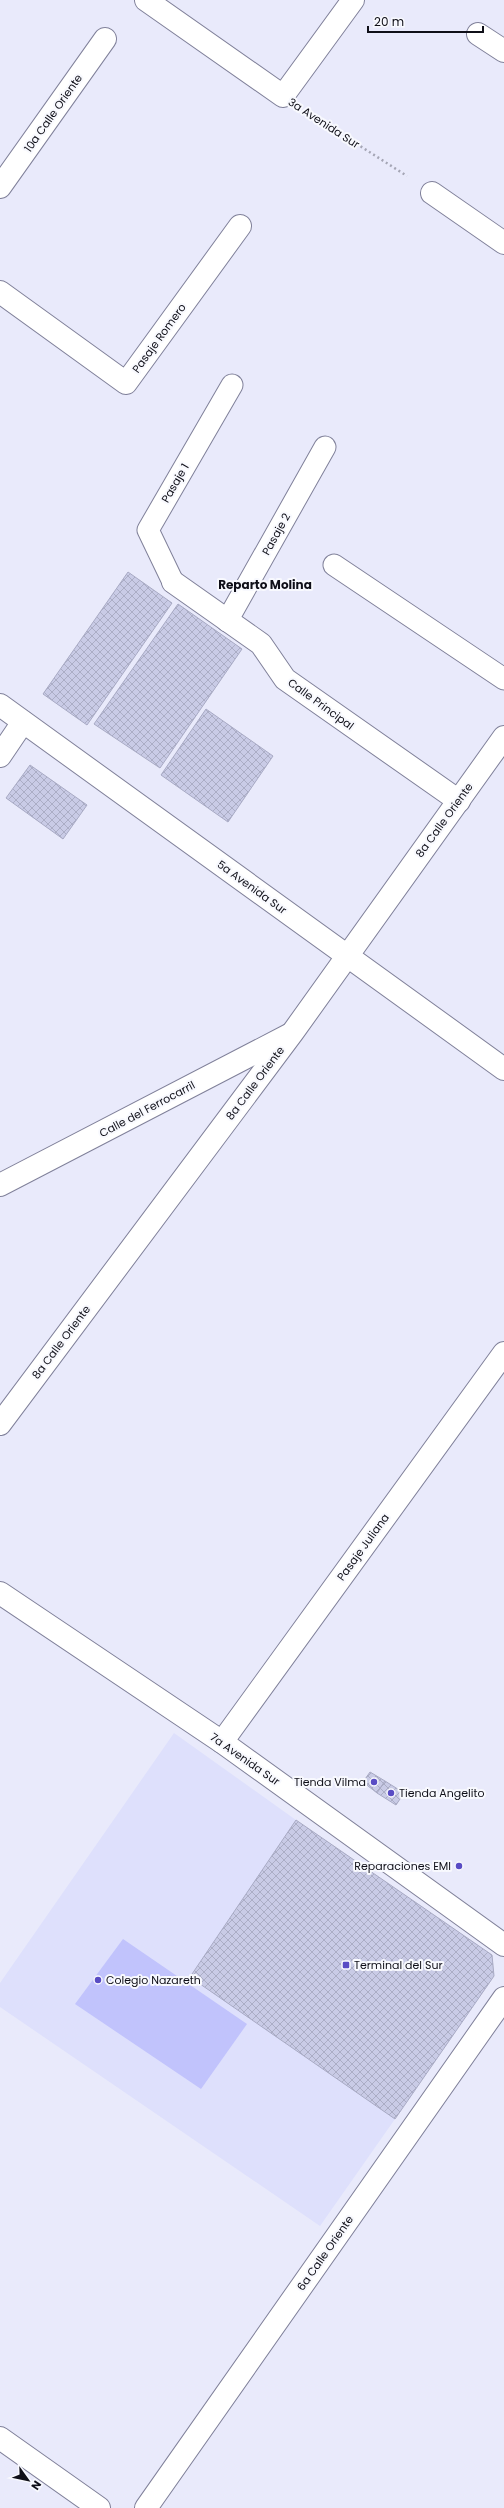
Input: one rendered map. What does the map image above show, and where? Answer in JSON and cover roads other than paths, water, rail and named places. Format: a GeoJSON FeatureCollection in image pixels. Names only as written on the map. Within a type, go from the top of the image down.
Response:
{"type":"FeatureCollection","features":[{"type":"Feature","properties":{"kind":"street","name":"3a Avenida Sur"},"geometry":{"type":"LineString","coordinates":[[146,0],[283,96],[353,0]]}},
{"type":"Feature","properties":{"kind":"street"},"geometry":{"type":"LineString","coordinates":[[478,34],[504,51]]}},
{"type":"Feature","properties":{"kind":"street","name":"10a Calle Oriente"},"geometry":{"type":"LineString","coordinates":[[0,187],[105,40]]}},
{"type":"Feature","properties":{"kind":"street"},"geometry":{"type":"LineString","coordinates":[[432,193],[504,243]]}},
{"type":"Feature","properties":{"kind":"street","name":"Pasaje Romero"},"geometry":{"type":"LineString","coordinates":[[0,292],[126,383],[240,226]]}},
{"type":"Feature","properties":{"kind":"street","name":"Calle Principal"},"geometry":{"type":"LineString","coordinates":[[173,582],[261,644],[285,679],[459,801]]}},
{"type":"Feature","properties":{"kind":"street","name":"5a Avenida Sur"},"geometry":{"type":"LineString","coordinates":[[0,705],[504,1069]]}},
{"type":"Feature","properties":{"kind":"street"},"geometry":{"type":"LineString","coordinates":[[0,756],[23,722]]}},
{"type":"Feature","properties":{"kind":"street","name":"8a Calle Oriente"},"geometry":{"type":"LineString","coordinates":[[0,1424],[293,1032],[504,738]]}},
{"type":"Feature","properties":{"kind":"street","name":"Calle del Ferrocarril"},"geometry":{"type":"LineString","coordinates":[[0,1185],[293,1032]]}},
{"type":"Feature","properties":{"kind":"street","name":"Pasaje Juliana"},"geometry":{"type":"LineString","coordinates":[[222,1742],[504,1353]]}},
{"type":"Feature","properties":{"kind":"street","name":"7a Avenida Sur"},"geometry":{"type":"LineString","coordinates":[[0,1593],[222,1742],[504,1945]]}},
{"type":"Feature","properties":{"kind":"street","name":"6a Calle Oriente"},"geometry":{"type":"LineString","coordinates":[[146,2508],[504,1998]]}},
{"type":"Feature","properties":{"kind":"street"},"geometry":{"type":"LineString","coordinates":[[0,2438],[99,2508]]}},
{"type":"Feature","properties":{"kind":"lane","name":"Pasaje 1"},"geometry":{"type":"LineString","coordinates":[[173,582],[148,530],[232,385]]}},
{"type":"Feature","properties":{"kind":"lane","name":"Pasaje 2"},"geometry":{"type":"LineString","coordinates":[[227,621],[325,447]]}},
{"type":"Feature","properties":{"kind":"lane"},"geometry":{"type":"LineString","coordinates":[[334,565],[504,679]]}},
{"type":"Feature","properties":{"kind":"place","name":"Tienda Vilma"},"geometry":{"type":"Point","coordinates":[374,1782]}},
{"type":"Feature","properties":{"kind":"place","name":"Tienda Angelito"},"geometry":{"type":"Point","coordinates":[391,1793]}},
{"type":"Feature","properties":{"kind":"place","name":"Reparaciones EMI"},"geometry":{"type":"Point","coordinates":[459,1866]}},
{"type":"Feature","properties":{"kind":"place","name":"Terminal del Sur"},"geometry":{"type":"Point","coordinates":[346,1965]}},
{"type":"Feature","properties":{"kind":"place","name":"Colegio Nazareth"},"geometry":{"type":"Point","coordinates":[98,1980]}},
{"type":"Feature","properties":{"kind":"district","name":"Reparto Molina"},"geometry":{"type":"Point","coordinates":[265,585]}}]}
